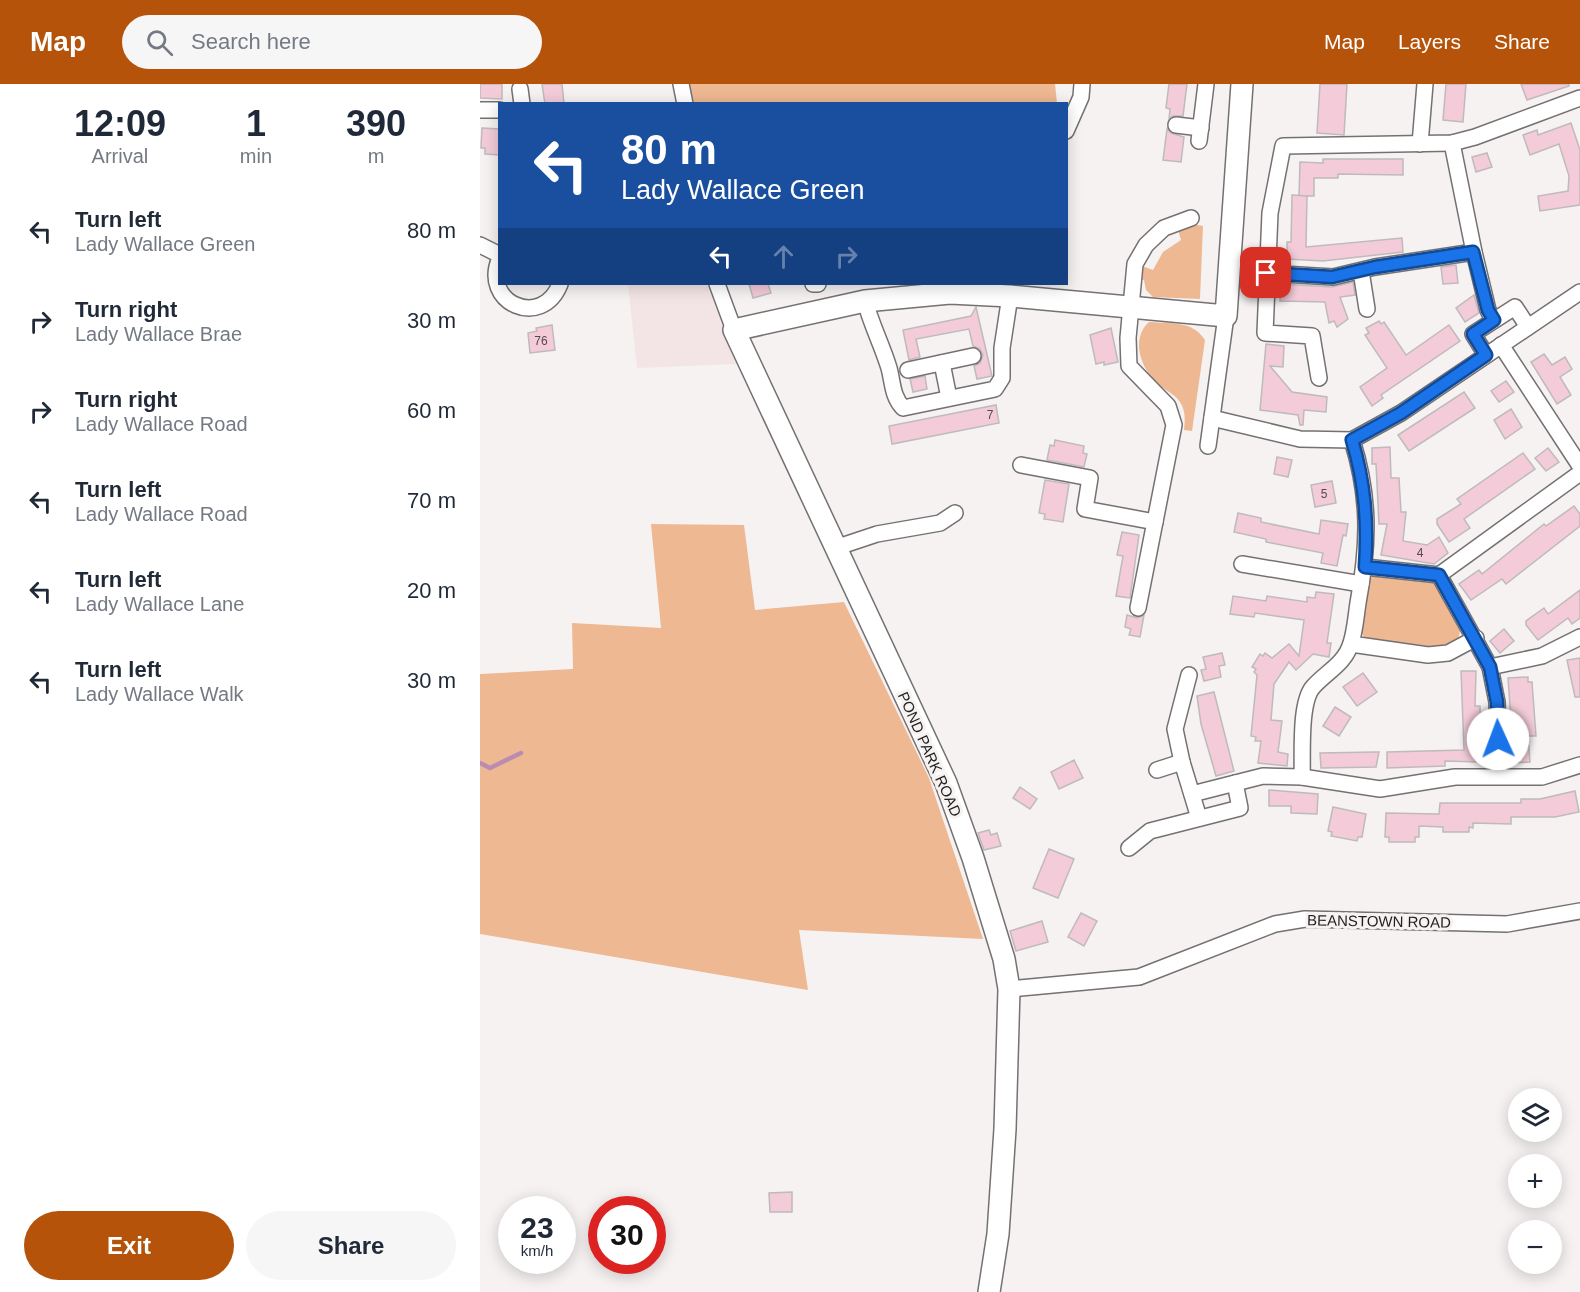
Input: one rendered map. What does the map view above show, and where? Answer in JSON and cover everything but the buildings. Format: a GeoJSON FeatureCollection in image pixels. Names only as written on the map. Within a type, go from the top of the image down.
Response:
{"type":"FeatureCollection","features":[{"type":"Feature","properties":{"kind":"main road"},"geometry":{"type":"LineString","coordinates":[[734,330],[865,301],[979,288],[1010,296],[1226,316],[1242,84]]}},
{"type":"Feature","properties":{"kind":"main road","name":"POND PARK ROAD"},"geometry":{"type":"LineString","coordinates":[[734,330],[946,783],[1004,959],[1009,989],[1004,1141],[998,1233],[989,1292]]}},
{"type":"Feature","properties":{"kind":"street"},"geometry":{"type":"LineString","coordinates":[[681,84],[685,102]]}},
{"type":"Feature","properties":{"kind":"street"},"geometry":{"type":"LineString","coordinates":[[1068,126],[1081,97],[1082,84]]}},
{"type":"Feature","properties":{"kind":"street"},"geometry":{"type":"LineString","coordinates":[[1176,125],[1200,135],[1206,84]]}},
{"type":"Feature","properties":{"kind":"street"},"geometry":{"type":"LineString","coordinates":[[1420,144],[1425,84]]}},
{"type":"Feature","properties":{"kind":"street"},"geometry":{"type":"LineString","coordinates":[[1319,378],[1312,336],[1265,333],[1270,213],[1283,146],[1452,143],[1580,98]]}},
{"type":"Feature","properties":{"kind":"street"},"geometry":{"type":"LineString","coordinates":[[480,110],[498,110]]}},
{"type":"Feature","properties":{"kind":"street"},"geometry":{"type":"LineString","coordinates":[[1452,143],[1473,252],[1488,310],[1494,320]]}},
{"type":"Feature","properties":{"kind":"street"},"geometry":{"type":"LineString","coordinates":[[1138,608],[1174,425],[1168,406],[1129,366],[1128,338],[1135,264],[1146,245],[1164,228],[1191,218]]}},
{"type":"Feature","properties":{"kind":"street"},"geometry":{"type":"LineString","coordinates":[[480,245],[498,256]]}},
{"type":"Feature","properties":{"kind":"street"},"geometry":{"type":"LineString","coordinates":[[1266,273],[1332,277],[1375,267],[1473,252]]}},
{"type":"Feature","properties":{"kind":"street"},"geometry":{"type":"LineString","coordinates":[[498,266],[495,279],[499,292],[506,300],[520,308],[545,304],[556,293],[560,285]]}},
{"type":"Feature","properties":{"kind":"street"},"geometry":{"type":"LineString","coordinates":[[1361,271],[1367,309]]}},
{"type":"Feature","properties":{"kind":"street","name":"POND PARK ROAD"},"geometry":{"type":"LineString","coordinates":[[717,285],[734,330]]}},
{"type":"Feature","properties":{"kind":"street"},"geometry":{"type":"LineString","coordinates":[[1212,418],[1300,439],[1352,440],[1401,413],[1580,292]]}},
{"type":"Feature","properties":{"kind":"street"},"geometry":{"type":"LineString","coordinates":[[865,301],[888,368],[895,399],[903,408],[995,389],[1002,378],[1002,348],[1010,296]]}},
{"type":"Feature","properties":{"kind":"street"},"geometry":{"type":"LineString","coordinates":[[1486,355],[1473,334],[1515,306],[1528,327]]}},
{"type":"Feature","properties":{"kind":"street"},"geometry":{"type":"LineString","coordinates":[[1208,446],[1226,316]]}},
{"type":"Feature","properties":{"kind":"street"},"geometry":{"type":"LineString","coordinates":[[1501,345],[1580,466]]}},
{"type":"Feature","properties":{"kind":"street"},"geometry":{"type":"LineString","coordinates":[[909,370],[973,356]]}},
{"type":"Feature","properties":{"kind":"street"},"geometry":{"type":"LineString","coordinates":[[942,363],[949,398]]}},
{"type":"Feature","properties":{"kind":"street"},"geometry":{"type":"LineString","coordinates":[[1302,777],[1305,701],[1312,688],[1341,663],[1351,644],[1365,567],[1367,537],[1363,475],[1352,440]]}},
{"type":"Feature","properties":{"kind":"street"},"geometry":{"type":"LineString","coordinates":[[1021,465],[1090,478],[1085,509],[1155,522]]}},
{"type":"Feature","properties":{"kind":"street"},"geometry":{"type":"LineString","coordinates":[[1365,567],[1439,575],[1580,473]]}},
{"type":"Feature","properties":{"kind":"street"},"geometry":{"type":"LineString","coordinates":[[835,548],[877,534],[940,523],[955,513]]}},
{"type":"Feature","properties":{"kind":"street"},"geometry":{"type":"LineString","coordinates":[[1242,564],[1362,585]]}},
{"type":"Feature","properties":{"kind":"street"},"geometry":{"type":"LineString","coordinates":[[1439,575],[1476,638],[1490,667],[1497,702],[1499,775]]}},
{"type":"Feature","properties":{"kind":"street"},"geometry":{"type":"LineString","coordinates":[[1490,667],[1542,656],[1580,637]]}},
{"type":"Feature","properties":{"kind":"street"},"geometry":{"type":"LineString","coordinates":[[1351,644],[1428,655],[1448,653],[1476,638]]}},
{"type":"Feature","properties":{"kind":"street"},"geometry":{"type":"LineString","coordinates":[[1190,675],[1175,729],[1182,762],[1199,818]]}},
{"type":"Feature","properties":{"kind":"street"},"geometry":{"type":"LineString","coordinates":[[1157,770],[1182,762]]}},
{"type":"Feature","properties":{"kind":"street"},"geometry":{"type":"LineString","coordinates":[[1192,794],[1263,776],[1302,777],[1380,789],[1455,777],[1499,775],[1542,777],[1580,765]]}},
{"type":"Feature","properties":{"kind":"street"},"geometry":{"type":"LineString","coordinates":[[1129,848],[1150,831],[1240,808],[1235,783]]}},
{"type":"Feature","properties":{"kind":"street","name":"BEANSTOWN ROAD"},"geometry":{"type":"LineString","coordinates":[[1009,989],[1139,977],[1275,924],[1305,918],[1508,924],[1580,911]]}},
{"type":"Feature","properties":{"kind":"shaded area"},"geometry":{"type":"Polygon","coordinates":[[[689,84],[1055,84],[1057,102],[693,102],[689,84]]]}},
{"type":"Feature","properties":{"kind":"shaded area"},"geometry":{"type":"Polygon","coordinates":[[[1191,224],[1203,226],[1200,299],[1153,297],[1146,290],[1144,280],[1140,279],[1142,266],[1153,270],[1163,252],[1181,240],[1178,230],[1191,224]]]}},
{"type":"Feature","properties":{"kind":"shaded area"},"geometry":{"type":"Polygon","coordinates":[[[628,285],[707,285],[737,364],[637,368],[628,285]]]}},
{"type":"Feature","properties":{"kind":"shaded area"},"geometry":{"type":"Polygon","coordinates":[[[1149,322],[1187,326],[1194,329],[1205,340],[1192,431],[1184,430],[1184,412],[1180,402],[1152,378],[1143,362],[1140,354],[1140,337],[1149,322]]]}},
{"type":"Feature","properties":{"kind":"shaded area"},"geometry":{"type":"Polygon","coordinates":[[[651,524],[744,525],[755,610],[844,602],[929,778],[983,939],[799,930],[808,990],[480,934],[480,674],[573,669],[572,623],[661,628],[651,524]]]}},
{"type":"Feature","properties":{"kind":"shaded area"},"geometry":{"type":"Polygon","coordinates":[[[1379,572],[1435,582],[1460,631],[1458,640],[1434,648],[1420,648],[1366,640],[1360,630],[1366,580],[1379,572]]]}},
{"type":"Feature","properties":{"kind":"waterway"},"geometry":{"type":"LineString","coordinates":[[480,763],[490,768],[521,753]]}},
{"type":"Feature","properties":{"kind":"route"},"geometry":{"type":"LineString","coordinates":[[1266,273],[1332,277],[1375,267],[1473,252],[1488,310],[1494,320],[1473,334],[1486,355],[1401,413],[1352,440],[1363,475],[1367,537],[1365,567],[1439,575],[1476,638],[1490,667],[1497,702],[1498,739]]}}]}
